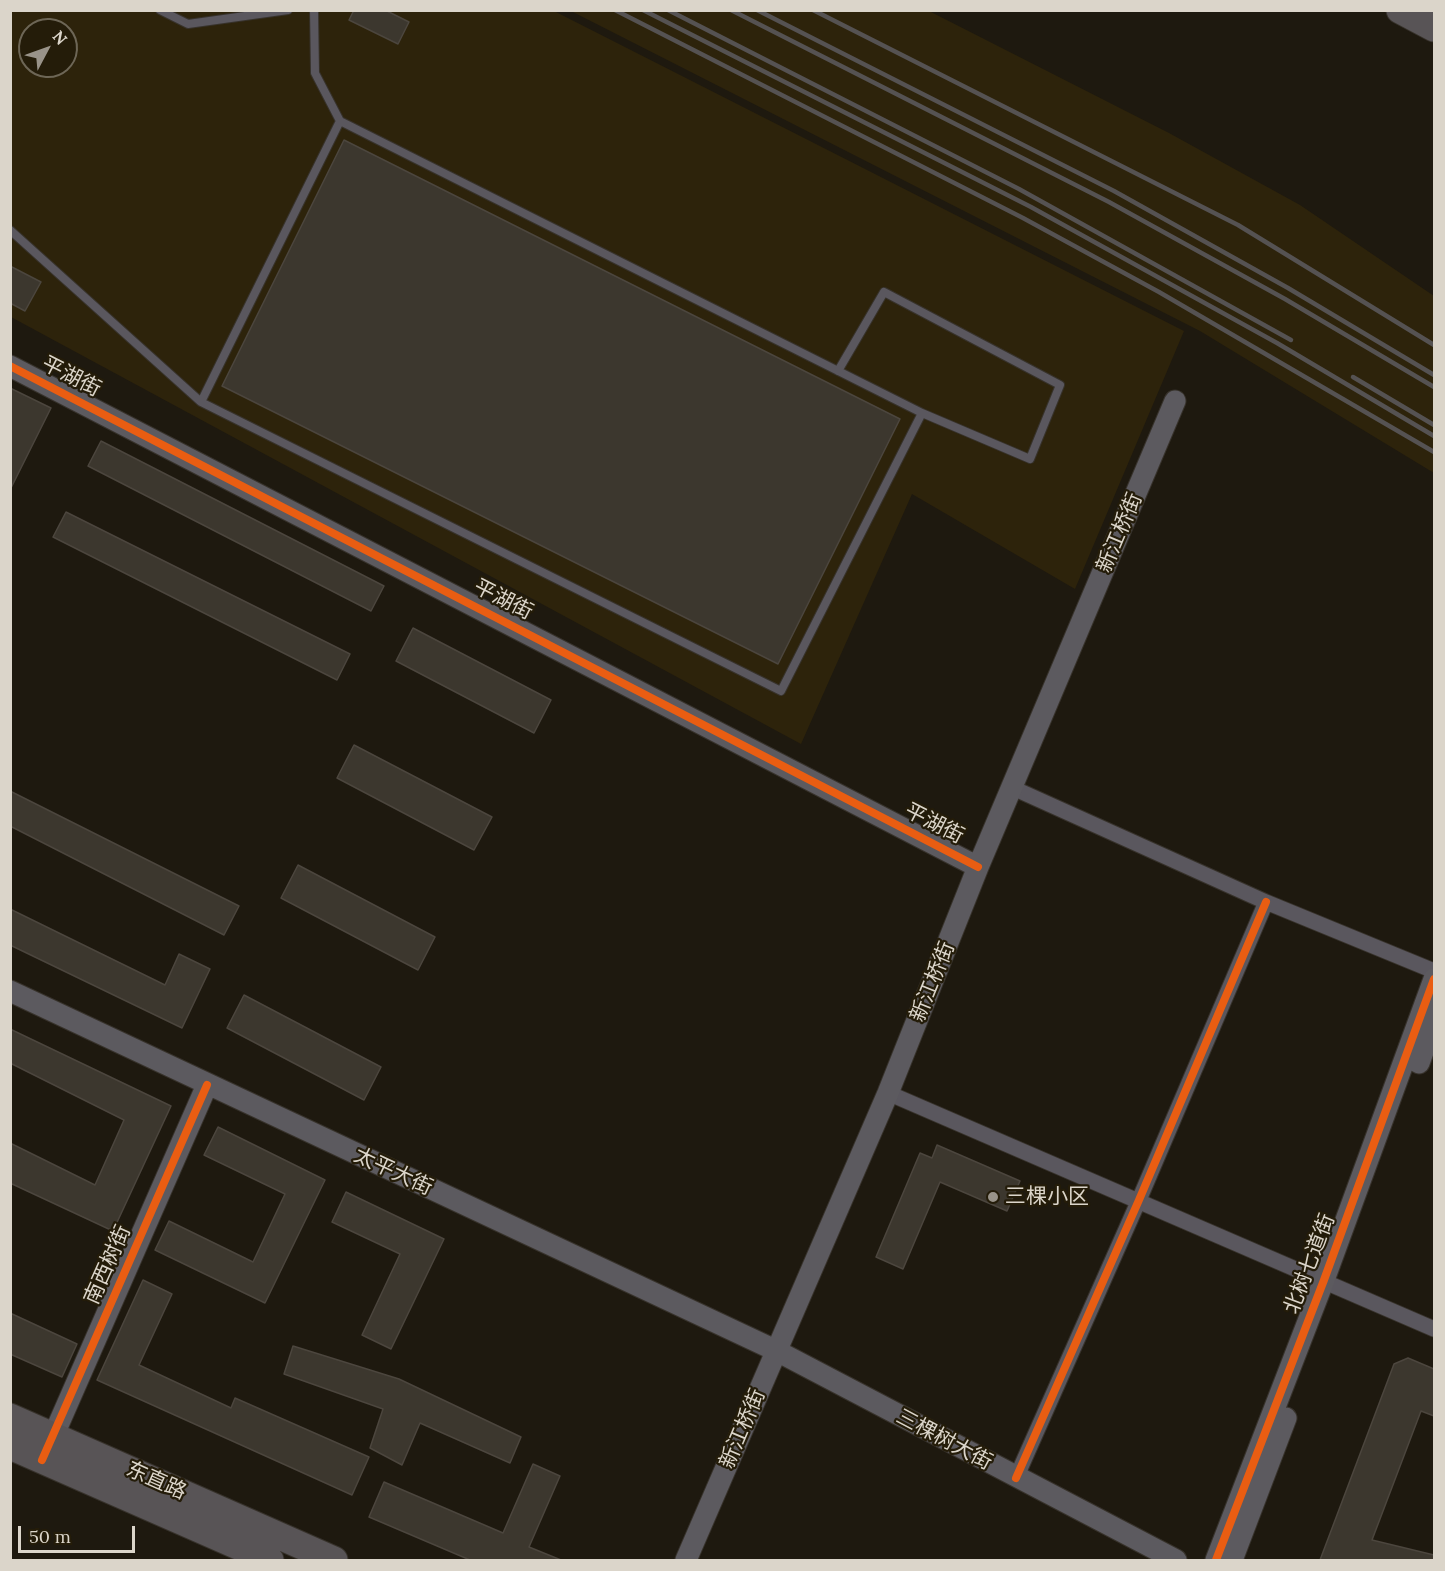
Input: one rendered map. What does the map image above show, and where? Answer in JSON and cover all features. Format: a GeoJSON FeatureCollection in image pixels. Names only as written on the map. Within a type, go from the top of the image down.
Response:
{"type":"FeatureCollection","features":[{"type":"Feature","properties":{"kind":"highway"},"geometry":{"type":"LineString","coordinates":[[1400,10],[1434,28]]}},
{"type":"Feature","properties":{"kind":"highway","name":"东直路"},"geometry":{"type":"LineString","coordinates":[[10,1417],[334,1560]]}},
{"type":"Feature","properties":{"kind":"highway","name":"东直路"},"geometry":{"type":"LineString","coordinates":[[10,1446],[270,1560]]}},
{"type":"Feature","properties":{"kind":"street","name":"平湖街"},"geometry":{"type":"LineString","coordinates":[[10,366],[978,867]]}},
{"type":"Feature","properties":{"kind":"street","name":"新江桥街"},"geometry":{"type":"LineString","coordinates":[[686,1560],[888,1093],[978,867],[1175,401]]}},
{"type":"Feature","properties":{"kind":"street"},"geometry":{"type":"LineString","coordinates":[[1013,788],[1266,902],[1434,971]]}},
{"type":"Feature","properties":{"kind":"street"},"geometry":{"type":"LineString","coordinates":[[1016,1478],[1140,1200],[1266,902]]}},
{"type":"Feature","properties":{"kind":"street","name":"北树七道街"},"geometry":{"type":"LineString","coordinates":[[1232,1560],[1434,979]]}},
{"type":"Feature","properties":{"kind":"street","name":"太平大街"},"geometry":{"type":"LineString","coordinates":[[10,991],[777,1351]]}},
{"type":"Feature","properties":{"kind":"street","name":"北树七道街"},"geometry":{"type":"LineString","coordinates":[[1216,1560],[1434,1022]]}},
{"type":"Feature","properties":{"kind":"street","name":"南西树街"},"geometry":{"type":"LineString","coordinates":[[42,1460],[207,1085]]}},
{"type":"Feature","properties":{"kind":"street"},"geometry":{"type":"LineString","coordinates":[[888,1093],[1434,1329]]}},
{"type":"Feature","properties":{"kind":"street","name":"三棵树大街"},"geometry":{"type":"LineString","coordinates":[[777,1351],[1176,1560]]}},
{"type":"Feature","properties":{"kind":"lane"},"geometry":{"type":"LineString","coordinates":[[160,10],[188,24],[288,10]]}},
{"type":"Feature","properties":{"kind":"lane"},"geometry":{"type":"LineString","coordinates":[[314,10],[315,73],[340,121],[838,371],[922,413],[1030,459],[1060,385],[884,292],[838,371]]}},
{"type":"Feature","properties":{"kind":"lane"},"geometry":{"type":"LineString","coordinates":[[201,402],[340,121]]}},
{"type":"Feature","properties":{"kind":"lane"},"geometry":{"type":"LineString","coordinates":[[10,230],[201,402],[781,691],[922,413]]}},
{"type":"Feature","properties":{"kind":"shaded area"},"geometry":{"type":"Polygon","coordinates":[[[10,11],[554,11],[1184,331],[1075,589],[912,494],[801,744],[11,317],[10,11]]]}},
{"type":"Feature","properties":{"kind":"shaded area"},"geometry":{"type":"Polygon","coordinates":[[[571,11],[929,11],[1169,133],[1300,205],[1434,296],[1434,473],[1200,331],[571,11]]]}},
{"type":"Feature","properties":{"kind":"building"},"geometry":{"type":"Polygon","coordinates":[[[354,10],[385,10],[409,22],[398,44],[349,20],[354,10]]]}},
{"type":"Feature","properties":{"kind":"building"},"geometry":{"type":"Polygon","coordinates":[[[344,140],[900,419],[778,664],[222,386],[344,140]]]}},
{"type":"Feature","properties":{"kind":"building"},"geometry":{"type":"Polygon","coordinates":[[[10,266],[41,282],[25,311],[10,303],[10,266]]]}},
{"type":"Feature","properties":{"kind":"building"},"geometry":{"type":"Polygon","coordinates":[[[10,388],[51,408],[10,490],[10,388]]]}},
{"type":"Feature","properties":{"kind":"building"},"geometry":{"type":"Polygon","coordinates":[[[101,441],[384,586],[371,611],[88,466],[101,441]]]}},
{"type":"Feature","properties":{"kind":"building"},"geometry":{"type":"Polygon","coordinates":[[[66,512],[350,654],[337,680],[53,537],[66,512]]]}},
{"type":"Feature","properties":{"kind":"building"},"geometry":{"type":"Polygon","coordinates":[[[413,628],[551,700],[534,733],[396,661],[413,628]]]}},
{"type":"Feature","properties":{"kind":"building"},"geometry":{"type":"Polygon","coordinates":[[[354,745],[492,817],[474,850],[337,778],[354,745]]]}},
{"type":"Feature","properties":{"kind":"building"},"geometry":{"type":"Polygon","coordinates":[[[10,791],[239,906],[224,935],[10,826],[10,791]]]}},
{"type":"Feature","properties":{"kind":"building"},"geometry":{"type":"Polygon","coordinates":[[[298,865],[435,937],[418,970],[281,898],[298,865]]]}},
{"type":"Feature","properties":{"kind":"building"},"geometry":{"type":"Polygon","coordinates":[[[10,909],[165,985],[179,954],[210,969],[182,1028],[10,945],[10,909]]]}},
{"type":"Feature","properties":{"kind":"building"},"geometry":{"type":"Polygon","coordinates":[[[244,995],[381,1067],[364,1100],[227,1028],[244,995]]]}},
{"type":"Feature","properties":{"kind":"building"},"geometry":{"type":"Polygon","coordinates":[[[10,1029],[171,1106],[113,1231],[10,1183],[10,1143],[95,1185],[124,1120],[10,1063],[10,1029]]]}},
{"type":"Feature","properties":{"kind":"building"},"geometry":{"type":"Polygon","coordinates":[[[218,1127],[325,1180],[265,1303],[155,1250],[169,1221],[253,1262],[285,1194],[204,1155],[218,1127]]]}},
{"type":"Feature","properties":{"kind":"building","name":"三棵小区"},"geometry":{"type":"Polygon","coordinates":[[[937,1145],[1020,1181],[1007,1211],[940,1182],[903,1269],[876,1257],[920,1153],[932,1158],[937,1145]]]}},
{"type":"Feature","properties":{"kind":"building"},"geometry":{"type":"Polygon","coordinates":[[[346,1192],[444,1239],[391,1349],[362,1335],[400,1254],[332,1222],[346,1192]]]}},
{"type":"Feature","properties":{"kind":"building"},"geometry":{"type":"Polygon","coordinates":[[[143,1280],[172,1294],[139,1365],[231,1408],[235,1398],[369,1457],[352,1495],[97,1380],[143,1280]]]}},
{"type":"Feature","properties":{"kind":"building"},"geometry":{"type":"Polygon","coordinates":[[[10,1313],[77,1344],[62,1377],[10,1354],[10,1313]]]}},
{"type":"Feature","properties":{"kind":"building"},"geometry":{"type":"Polygon","coordinates":[[[293,1346],[399,1379],[521,1437],[510,1463],[420,1423],[402,1465],[370,1448],[383,1409],[284,1374],[293,1346]]]}},
{"type":"Feature","properties":{"kind":"building"},"geometry":{"type":"Polygon","coordinates":[[[1408,1358],[1434,1369],[1434,1416],[1421,1411],[1372,1540],[1434,1555],[1434,1560],[1320,1560],[1394,1364],[1408,1358]]]}},
{"type":"Feature","properties":{"kind":"building"},"geometry":{"type":"Polygon","coordinates":[[[533,1464],[560,1476],[529,1547],[561,1560],[470,1560],[369,1517],[384,1482],[503,1533],[533,1464]]]}},
{"type":"Feature","properties":{"kind":"railway"},"geometry":{"type":"LineString","coordinates":[[615,10],[1023,218],[1159,292],[1434,452]]}},
{"type":"Feature","properties":{"kind":"railway"},"geometry":{"type":"LineString","coordinates":[[643,10],[1031,207],[1277,343],[1434,436]]}},
{"type":"Feature","properties":{"kind":"railway"},"geometry":{"type":"LineString","coordinates":[[668,10],[1019,189],[1291,340]]}},
{"type":"Feature","properties":{"kind":"railway"},"geometry":{"type":"LineString","coordinates":[[731,10],[1109,202],[1285,299],[1434,387]]}},
{"type":"Feature","properties":{"kind":"railway"},"geometry":{"type":"LineString","coordinates":[[757,10],[1114,191],[1288,288],[1434,375]]}},
{"type":"Feature","properties":{"kind":"railway"},"geometry":{"type":"LineString","coordinates":[[813,10],[1238,225],[1434,345]]}},
{"type":"Feature","properties":{"kind":"railway"},"geometry":{"type":"LineString","coordinates":[[1353,377],[1434,425]]}},
{"type":"Feature","properties":{"kind":"cycle path"},"geometry":{"type":"LineString","coordinates":[[10,366],[978,867]]}},
{"type":"Feature","properties":{"kind":"cycle path"},"geometry":{"type":"LineString","coordinates":[[1016,1478],[1139,1200],[1266,902]]}},
{"type":"Feature","properties":{"kind":"cycle path"},"geometry":{"type":"LineString","coordinates":[[1216,1560],[1324,1280],[1434,979]]}},
{"type":"Feature","properties":{"kind":"cycle path"},"geometry":{"type":"LineString","coordinates":[[42,1460],[207,1085]]}},
{"type":"Feature","properties":{"kind":"place","name":"三棵小区"},"geometry":{"type":"Point","coordinates":[993,1197]}}]}
